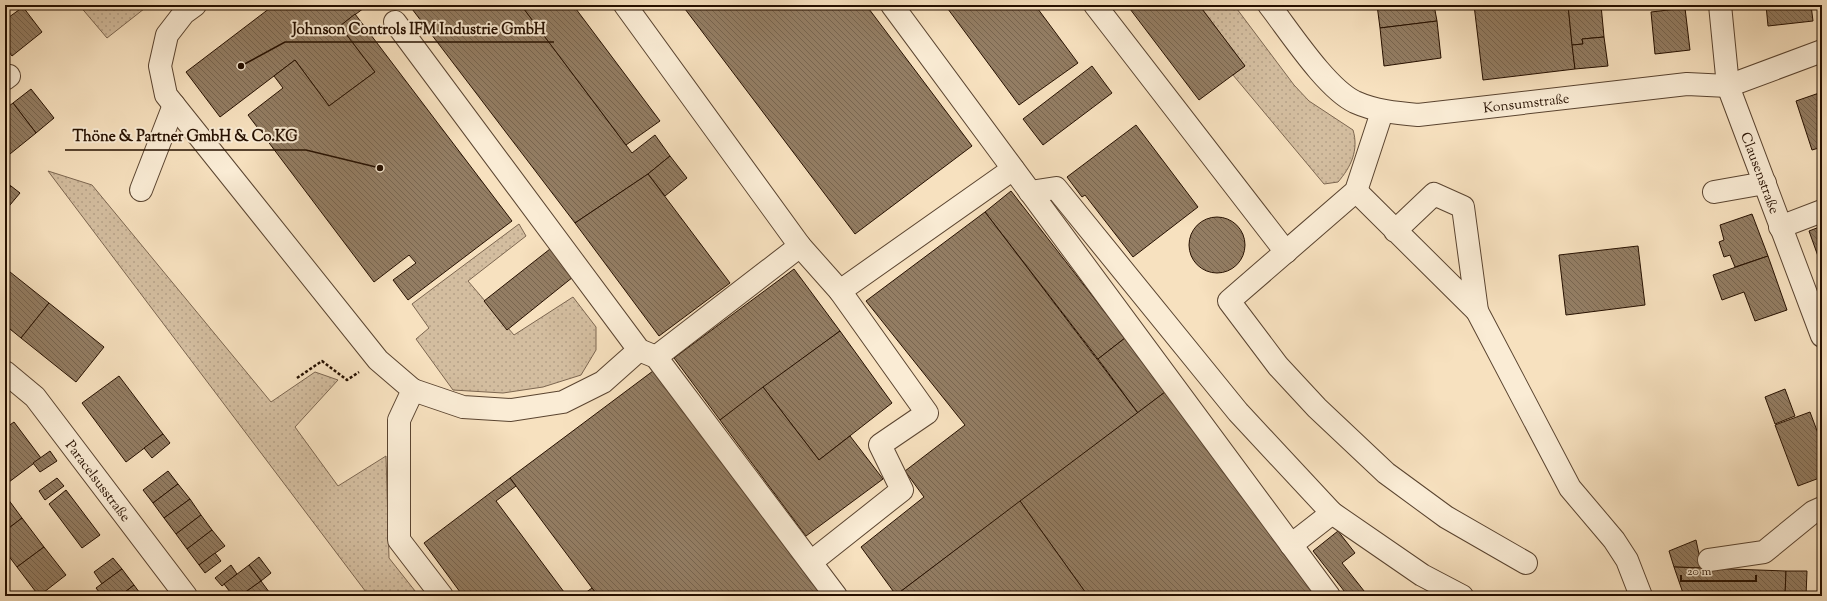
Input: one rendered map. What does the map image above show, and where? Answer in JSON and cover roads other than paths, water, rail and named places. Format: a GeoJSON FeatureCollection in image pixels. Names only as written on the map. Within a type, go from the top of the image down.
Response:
{"type":"FeatureCollection","features":[{"type":"Feature","properties":{"kind":"street"},"geometry":{"type":"LineString","coordinates":[[195,5],[184,13],[167,35],[160,66],[166,95],[378,360],[413,390],[463,407],[511,410],[564,402],[603,382],[647,354],[800,246]]}},
{"type":"Feature","properties":{"kind":"street"},"geometry":{"type":"LineString","coordinates":[[625,5],[800,246],[840,291],[927,413],[880,445],[902,490],[811,562]]}},
{"type":"Feature","properties":{"kind":"street"},"geometry":{"type":"LineString","coordinates":[[892,5],[1329,596]]}},
{"type":"Feature","properties":{"kind":"street"},"geometry":{"type":"LineString","coordinates":[[1095,5],[1286,252]]}},
{"type":"Feature","properties":{"kind":"street","name":"Konsumstraße"},"geometry":{"type":"LineString","coordinates":[[1269,5],[1326,79],[1353,101],[1382,112],[1418,115],[1687,84],[1728,86],[1822,51]]}},
{"type":"Feature","properties":{"kind":"street","name":"Clausenstraße"},"geometry":{"type":"LineString","coordinates":[[1720,5],[1728,86],[1822,336]]}},
{"type":"Feature","properties":{"kind":"street"},"geometry":{"type":"LineString","coordinates":[[395,22],[647,354],[811,562],[836,596]]}},
{"type":"Feature","properties":{"kind":"street"},"geometry":{"type":"LineString","coordinates":[[141,190],[174,105]]}},
{"type":"Feature","properties":{"kind":"street"},"geometry":{"type":"LineString","coordinates":[[1382,112],[1356,191],[1229,301],[1278,366],[1317,408],[1386,473],[1446,517],[1526,563]]}},
{"type":"Feature","properties":{"kind":"street"},"geometry":{"type":"LineString","coordinates":[[840,291],[1013,169]]}},
{"type":"Feature","properties":{"kind":"street"},"geometry":{"type":"LineString","coordinates":[[1714,192],[1765,183]]}},
{"type":"Feature","properties":{"kind":"street"},"geometry":{"type":"LineString","coordinates":[[1030,192],[1056,188],[1238,412],[1332,513],[1422,575],[1462,596]]}},
{"type":"Feature","properties":{"kind":"street"},"geometry":{"type":"LineString","coordinates":[[1356,191],[1477,311],[1570,488],[1614,540],[1627,560],[1641,596]]}},
{"type":"Feature","properties":{"kind":"street"},"geometry":{"type":"LineString","coordinates":[[1395,231],[1434,194],[1463,207],[1477,311]]}},
{"type":"Feature","properties":{"kind":"street"},"geometry":{"type":"LineString","coordinates":[[1780,227],[1822,211]]}},
{"type":"Feature","properties":{"kind":"street","name":"Paracelsusstraße"},"geometry":{"type":"LineString","coordinates":[[5,372],[36,397],[186,596]]}},
{"type":"Feature","properties":{"kind":"street"},"geometry":{"type":"LineString","coordinates":[[413,390],[399,420],[400,540],[442,596]]}},
{"type":"Feature","properties":{"kind":"street"},"geometry":{"type":"LineString","coordinates":[[1709,560],[1764,552],[1813,512],[1822,508]]}},
{"type":"Feature","properties":{"kind":"street"},"geometry":{"type":"LineString","coordinates":[[1291,545],[1332,513]]}},
{"type":"Feature","properties":{"kind":"place","name":"Johnson Controls IFM Industrie GmbH"},"geometry":{"type":"Point","coordinates":[241,66]}},
{"type":"Feature","properties":{"kind":"place","name":"Thöne & Partner GmbH & Co.KG"},"geometry":{"type":"Point","coordinates":[380,168]}}]}
